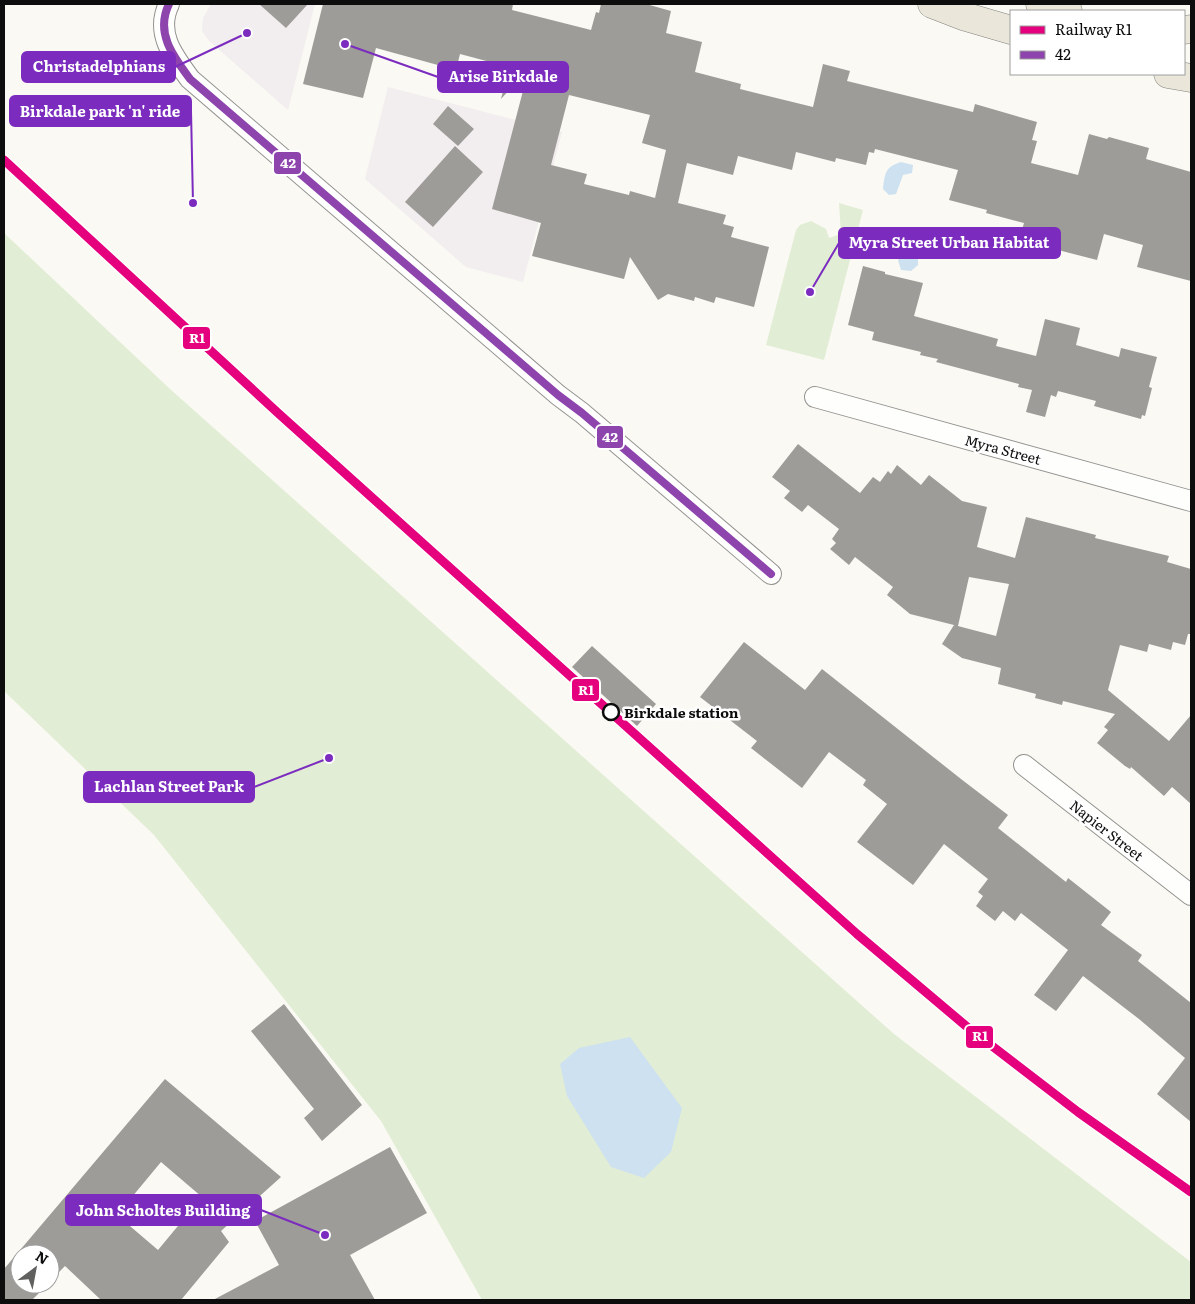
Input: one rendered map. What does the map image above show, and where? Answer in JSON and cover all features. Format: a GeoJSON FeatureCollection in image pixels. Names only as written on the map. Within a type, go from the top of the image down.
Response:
{"type":"FeatureCollection","features":[{"type":"Feature","properties":{"kind":"main road"},"geometry":{"type":"LineString","coordinates":[[932,4],[963,16],[1010,30]]}},
{"type":"Feature","properties":{"kind":"main road"},"geometry":{"type":"LineString","coordinates":[[1040,4],[1064,10]]}},
{"type":"Feature","properties":{"kind":"main road"},"geometry":{"type":"LineString","coordinates":[[1174,75],[1191,78]]}},
{"type":"Feature","properties":{"kind":"street"},"geometry":{"type":"LineString","coordinates":[[170,4],[164,18],[163,32],[175,58],[190,79],[558,395],[589,419],[771,574]]}},
{"type":"Feature","properties":{"kind":"street","name":"Myra Street"},"geometry":{"type":"LineString","coordinates":[[815,397],[1191,501]]}},
{"type":"Feature","properties":{"kind":"street","name":"Napier Street"},"geometry":{"type":"LineString","coordinates":[[1024,765],[1191,895]]}},
{"type":"Feature","properties":{"kind":"shaded area"},"geometry":{"type":"Polygon","coordinates":[[[211,4],[315,4],[288,110],[209,41],[202,31],[203,18],[211,4]]]}},
{"type":"Feature","properties":{"kind":"shaded area"},"geometry":{"type":"Polygon","coordinates":[[[388,87],[562,132],[523,282],[466,267],[365,179],[388,87]]]}},
{"type":"Feature","properties":{"kind":"green space"},"geometry":{"type":"Polygon","coordinates":[[[839,203],[863,210],[824,360],[766,345],[796,230],[800,225],[811,221],[826,229],[829,238],[841,234],[839,203]]]}},
{"type":"Feature","properties":{"kind":"green space"},"geometry":{"type":"Polygon","coordinates":[[[4,233],[170,389],[894,1034],[1191,1262],[1191,1300],[482,1300],[381,1121],[154,835],[4,691],[4,233]]]}},
{"type":"Feature","properties":{"kind":"water"},"geometry":{"type":"Polygon","coordinates":[[[901,162],[913,165],[912,173],[903,175],[896,194],[889,195],[883,189],[885,175],[892,166],[901,162]]]}},
{"type":"Feature","properties":{"kind":"water"},"geometry":{"type":"Polygon","coordinates":[[[912,234],[920,236],[918,265],[911,271],[901,270],[898,260],[904,251],[904,238],[912,234]]]}},
{"type":"Feature","properties":{"kind":"water"},"geometry":{"type":"Polygon","coordinates":[[[630,1037],[682,1108],[671,1152],[644,1178],[611,1167],[567,1096],[560,1064],[579,1048],[630,1037]]]}},
{"type":"Feature","properties":{"kind":"building"},"geometry":{"type":"Polygon","coordinates":[[[259,4],[308,4],[286,28],[259,4]]]}},
{"type":"Feature","properties":{"kind":"building"},"geometry":{"type":"Polygon","coordinates":[[[323,4],[513,4],[512,10],[591,30],[596,12],[599,13],[601,4],[646,4],[671,11],[666,33],[702,42],[695,72],[741,84],[740,89],[813,107],[823,64],[850,71],[847,81],[973,112],[975,104],[1037,122],[1032,140],[1037,141],[1031,163],[1078,175],[1089,134],[1107,139],[1109,137],[1149,148],[1146,159],[1191,172],[1191,281],[1137,267],[1143,245],[1104,234],[1097,260],[1019,240],[1024,223],[986,213],[987,210],[949,200],[958,170],[875,149],[874,153],[869,152],[866,165],[836,158],[835,162],[796,152],[792,170],[738,156],[733,175],[687,163],[678,203],[726,215],[723,224],[734,227],[731,237],[769,247],[754,307],[716,297],[714,303],[695,297],[694,301],[668,294],[658,300],[630,257],[624,279],[532,256],[541,223],[492,209],[529,68],[501,99],[509,67],[460,54],[456,70],[376,48],[363,98],[303,84],[323,4]],[[569,95],[551,165],[587,174],[584,184],[629,195],[630,191],[655,198],[666,150],[642,143],[650,115],[569,95]]]}},
{"type":"Feature","properties":{"kind":"building"},"geometry":{"type":"Polygon","coordinates":[[[448,106],[474,129],[458,146],[433,124],[448,106]]]}},
{"type":"Feature","properties":{"kind":"building"},"geometry":{"type":"Polygon","coordinates":[[[455,146],[483,172],[433,227],[405,202],[455,146]]]}},
{"type":"Feature","properties":{"kind":"building"},"geometry":{"type":"Polygon","coordinates":[[[863,266],[885,272],[885,274],[923,283],[914,316],[998,339],[996,346],[1036,356],[1045,319],[1080,328],[1076,345],[1119,357],[1121,348],[1157,357],[1149,387],[1152,388],[1145,416],[1142,415],[1141,419],[1094,406],[1096,401],[1058,391],[1056,397],[1051,395],[1045,417],[1026,412],[1032,390],[1018,387],[1019,384],[936,362],[938,359],[920,355],[921,352],[872,340],[874,332],[848,325],[863,266]]]}},
{"type":"Feature","properties":{"kind":"building"},"geometry":{"type":"Polygon","coordinates":[[[798,444],[860,493],[873,477],[880,482],[888,471],[891,474],[897,465],[921,485],[929,475],[962,501],[987,507],[977,547],[1015,558],[1026,517],[1096,535],[1095,538],[1169,556],[1167,562],[1191,569],[1191,634],[1188,634],[1185,645],[1173,642],[1171,650],[1149,644],[1147,652],[1120,645],[1108,690],[1169,741],[1191,715],[1191,804],[1172,787],[1164,796],[1131,767],[1130,769],[1125,766],[1097,743],[1108,730],[1104,727],[1115,714],[1063,701],[1062,705],[1035,698],[1036,694],[998,684],[1001,668],[962,658],[942,644],[954,625],[910,614],[887,595],[893,587],[855,557],[849,565],[830,549],[836,543],[832,539],[839,529],[808,505],[802,512],[784,498],[790,491],[772,477],[798,444]],[[969,577],[958,626],[954,625],[996,636],[1009,584],[969,577]]]}},
{"type":"Feature","properties":{"kind":"building"},"geometry":{"type":"Polygon","coordinates":[[[744,642],[805,690],[822,669],[1008,815],[998,828],[1066,882],[1068,878],[1111,912],[1101,925],[1142,955],[1138,961],[1191,1003],[1191,1122],[1157,1094],[1185,1058],[1139,1019],[1083,976],[1056,1011],[1034,995],[1068,950],[1021,913],[1015,921],[1003,911],[995,921],[976,906],[983,896],[978,892],[988,879],[944,844],[913,885],[857,842],[887,804],[863,785],[866,780],[829,752],[802,788],[751,748],[757,741],[700,697],[744,642]]]}},
{"type":"Feature","properties":{"kind":"building"},"geometry":{"type":"Polygon","coordinates":[[[592,646],[656,704],[637,726],[572,667],[592,646]]]}},
{"type":"Feature","properties":{"kind":"building"},"geometry":{"type":"Polygon","coordinates":[[[284,1004],[362,1105],[322,1141],[304,1118],[314,1109],[251,1031],[284,1004]]]}},
{"type":"Feature","properties":{"kind":"building"},"geometry":{"type":"Polygon","coordinates":[[[165,1079],[281,1177],[221,1231],[229,1242],[181,1300],[101,1300],[65,1266],[60,1271],[60,1244],[25,1244],[165,1079]],[[161,1162],[117,1215],[158,1250],[202,1197],[161,1162]]]}},
{"type":"Feature","properties":{"kind":"building"},"geometry":{"type":"Polygon","coordinates":[[[390,1147],[427,1213],[350,1255],[375,1300],[213,1300],[279,1265],[255,1221],[390,1147]]]}},
{"type":"Feature","properties":{"kind":"building"},"geometry":{"type":"Polygon","coordinates":[[[10,1262],[10,1294],[38,1294],[32,1300],[4,1300],[4,1269],[10,1262]]]}},
{"type":"Feature","properties":{"kind":"rail line","name":"R1"},"geometry":{"type":"LineString","coordinates":[[4,160],[278,413],[857,934],[966,1026],[1078,1112],[1191,1192]]}},
{"type":"Feature","properties":{"kind":"transit line","name":"42"},"geometry":{"type":"LineString","coordinates":[[169,4],[165,15],[165,34],[172,53],[190,79],[558,395],[582,413],[771,574]]}},
{"type":"Feature","properties":{"kind":"place","name":"Christadelphians"},"geometry":{"type":"Point","coordinates":[247,33]}},
{"type":"Feature","properties":{"kind":"place","name":"Arise Birkdale"},"geometry":{"type":"Point","coordinates":[345,44]}},
{"type":"Feature","properties":{"kind":"place","name":"Birkdale park 'n' ride"},"geometry":{"type":"Point","coordinates":[193,203]}},
{"type":"Feature","properties":{"kind":"place","name":"Myra Street Urban Habitat"},"geometry":{"type":"Point","coordinates":[810,292]}},
{"type":"Feature","properties":{"kind":"place","name":"Birkdale station"},"geometry":{"type":"Point","coordinates":[611,712]}},
{"type":"Feature","properties":{"kind":"place","name":"Lachlan Street Park"},"geometry":{"type":"Point","coordinates":[329,758]}},
{"type":"Feature","properties":{"kind":"place","name":"John Scholtes Building"},"geometry":{"type":"Point","coordinates":[325,1235]}}]}
